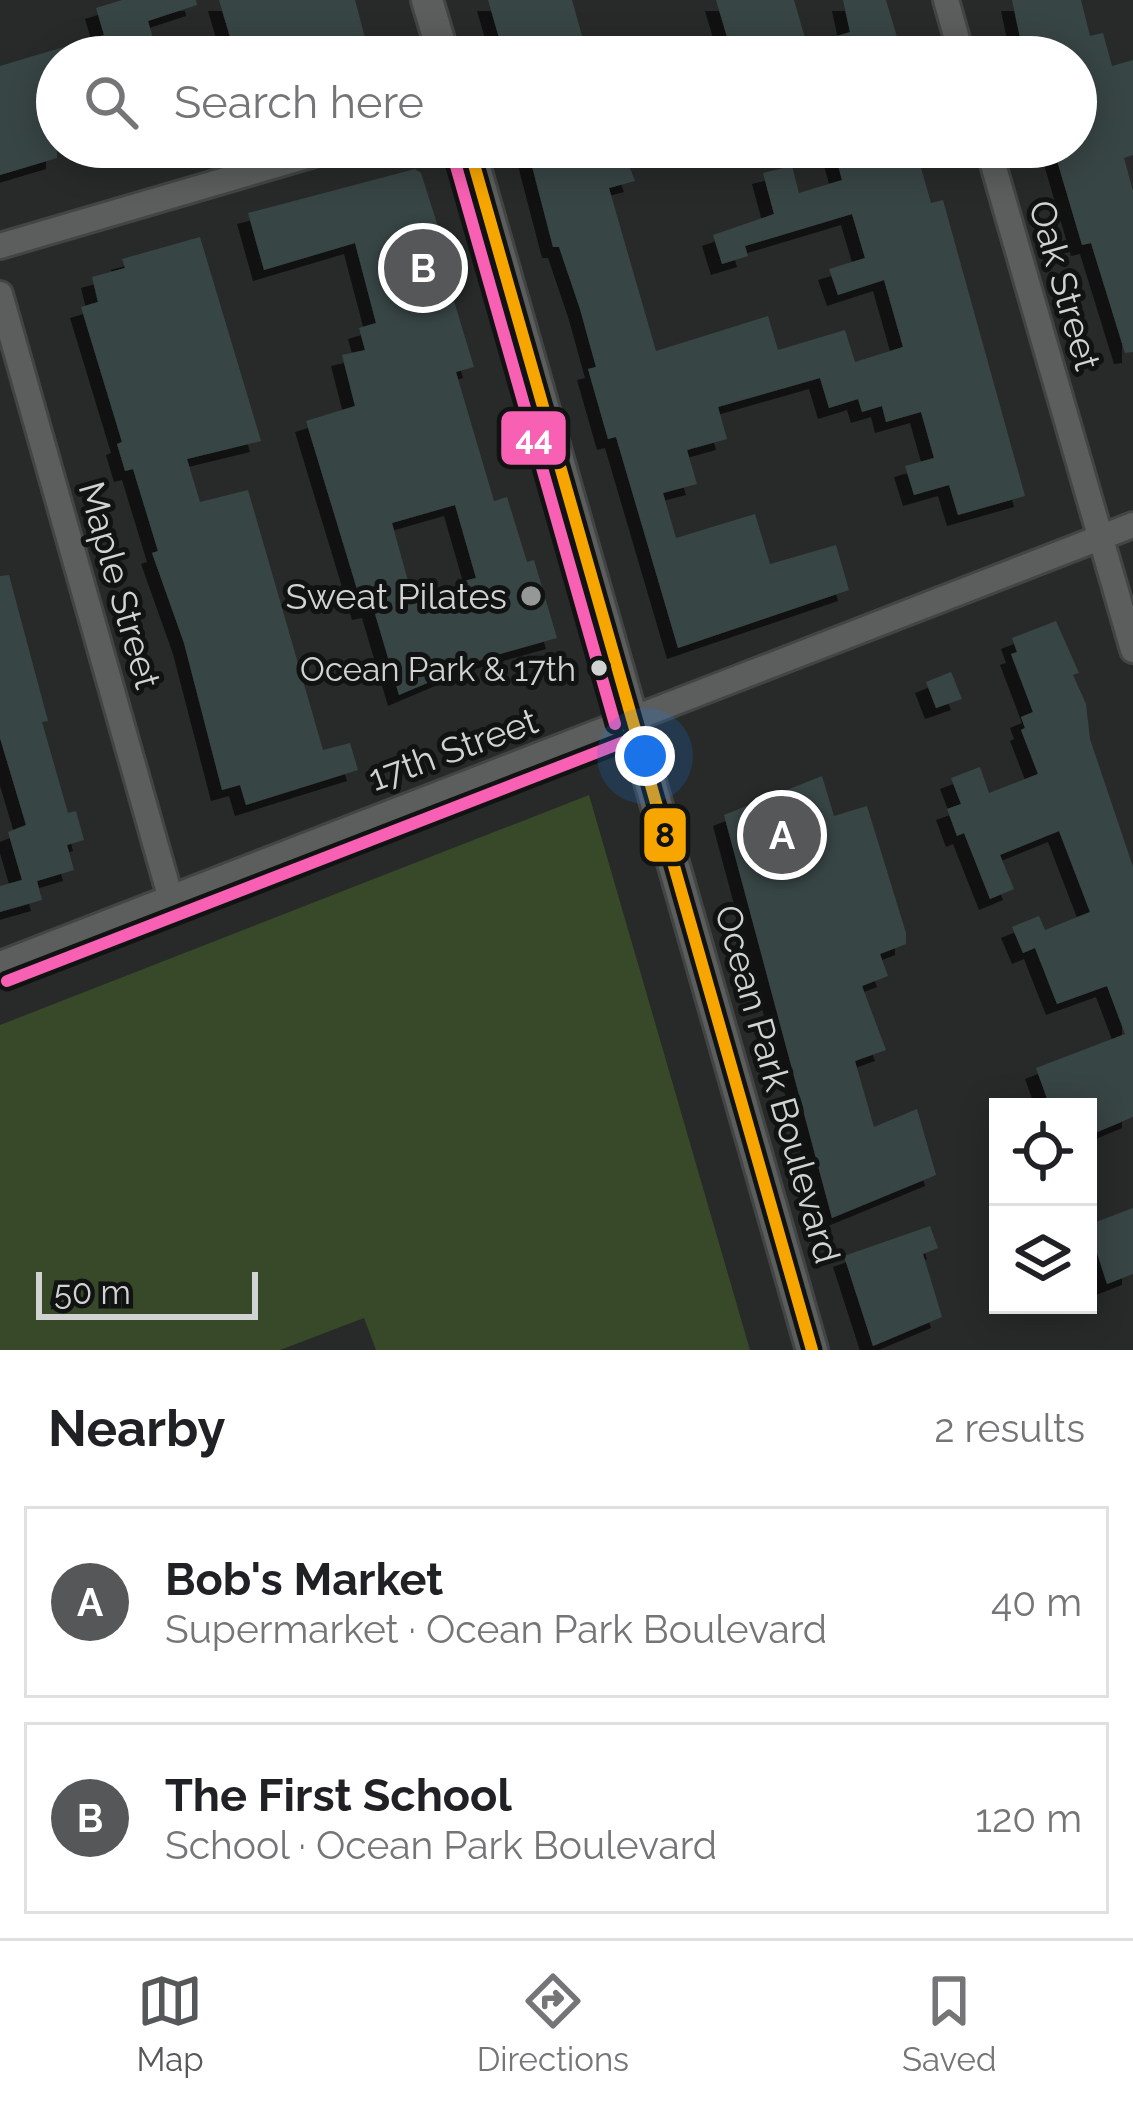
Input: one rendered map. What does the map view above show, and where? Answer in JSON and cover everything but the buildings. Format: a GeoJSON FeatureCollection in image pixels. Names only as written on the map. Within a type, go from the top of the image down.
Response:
{"type":"FeatureCollection","features":[{"type":"Feature","properties":{"kind":"street"},"geometry":{"type":"LineString","coordinates":[[427,0],[438,36]]}},
{"type":"Feature","properties":{"kind":"street"},"geometry":{"type":"LineString","coordinates":[[946,0],[956,36]]}},
{"type":"Feature","properties":{"kind":"street"},"geometry":{"type":"LineString","coordinates":[[0,246],[266,168]]}},
{"type":"Feature","properties":{"kind":"street","name":"Ocean Park Boulevard"},"geometry":{"type":"LineString","coordinates":[[475,168],[812,1350]]}},
{"type":"Feature","properties":{"kind":"street","name":"Oak Street"},"geometry":{"type":"LineString","coordinates":[[994,168],[1133,650]]}},
{"type":"Feature","properties":{"kind":"street","name":"Maple Street"},"geometry":{"type":"LineString","coordinates":[[0,294],[170,896]]}},
{"type":"Feature","properties":{"kind":"street","name":"17th Street"},"geometry":{"type":"LineString","coordinates":[[0,964],[1133,525]]}},
{"type":"Feature","properties":{"kind":"green space"},"geometry":{"type":"Polygon","coordinates":[[[589,795],[750,1350],[376,1350],[364,1318],[280,1350],[0,1350],[0,1025],[589,795]]]}},
{"type":"Feature","properties":{"kind":"transit line","name":"44"},"geometry":{"type":"LineString","coordinates":[[457,168],[615,724]]}},
{"type":"Feature","properties":{"kind":"transit line","name":"8"},"geometry":{"type":"LineString","coordinates":[[475,168],[812,1350]]}},
{"type":"Feature","properties":{"kind":"transit line","name":"44"},"geometry":{"type":"LineString","coordinates":[[7,981],[639,736]]}},
{"type":"Feature","properties":{"kind":"place","name":"The First School"},"geometry":{"type":"Point","coordinates":[423,268]}},
{"type":"Feature","properties":{"kind":"place","name":"Sweat Pilates"},"geometry":{"type":"Point","coordinates":[531,596]}},
{"type":"Feature","properties":{"kind":"place","name":"Ocean Park & 17th"},"geometry":{"type":"Point","coordinates":[599,668]}},
{"type":"Feature","properties":{"kind":"place","name":"Bob's Market"},"geometry":{"type":"Point","coordinates":[782,835]}}]}
